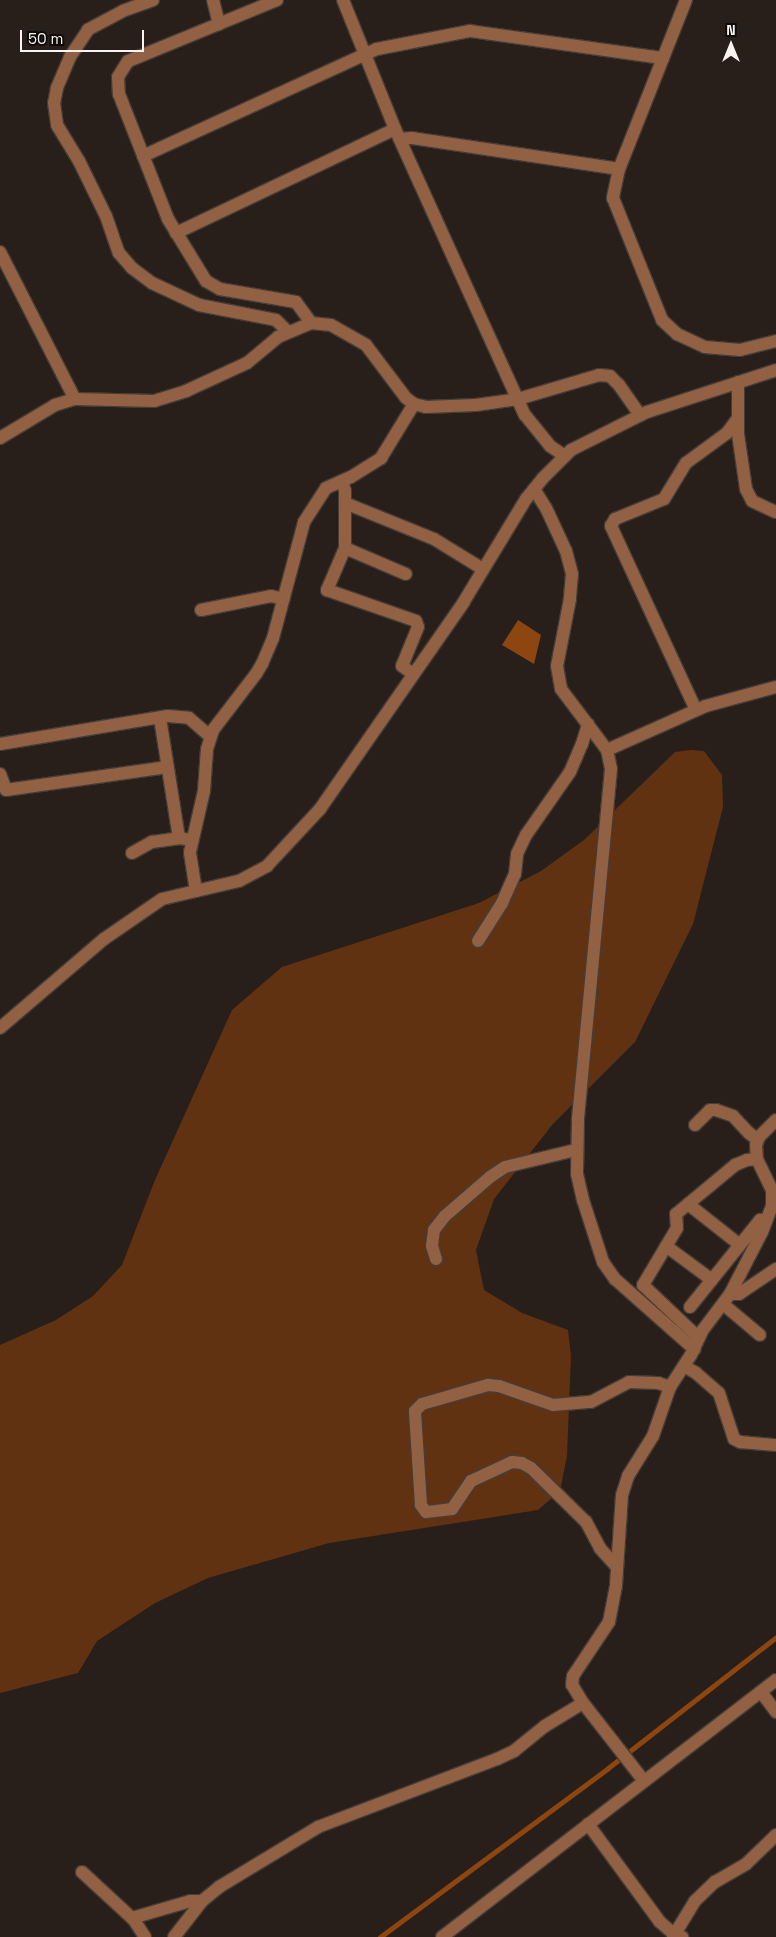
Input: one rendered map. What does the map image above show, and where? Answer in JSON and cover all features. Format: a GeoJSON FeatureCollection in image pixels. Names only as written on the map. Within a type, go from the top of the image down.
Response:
{"type":"FeatureCollection","features":[{"type":"Feature","properties":{"kind":"street"},"geometry":{"type":"LineString","coordinates":[[153,0],[123,11],[88,30],[70,57],[57,88],[54,103],[57,125],[79,162],[106,216],[119,253],[132,268],[152,283],[199,305],[276,320],[288,332]]}},
{"type":"Feature","properties":{"kind":"street"},"geometry":{"type":"LineString","coordinates":[[214,0],[219,24]]}},
{"type":"Feature","properties":{"kind":"street"},"geometry":{"type":"LineString","coordinates":[[278,0],[128,61],[118,77],[119,94],[168,219],[206,281],[220,289],[296,302],[311,323]]}},
{"type":"Feature","properties":{"kind":"street"},"geometry":{"type":"LineString","coordinates":[[343,0],[398,134],[525,416],[550,446],[565,456]]}},
{"type":"Feature","properties":{"kind":"street"},"geometry":{"type":"LineString","coordinates":[[686,0],[619,170],[613,198],[662,320],[677,334],[705,347],[740,350],[776,341]]}},
{"type":"Feature","properties":{"kind":"street"},"geometry":{"type":"LineString","coordinates":[[143,156],[377,49],[470,31],[663,58]]}},
{"type":"Feature","properties":{"kind":"street"},"geometry":{"type":"LineString","coordinates":[[176,233],[398,134],[412,138],[619,170]]}},
{"type":"Feature","properties":{"kind":"street"},"geometry":{"type":"LineString","coordinates":[[0,252],[75,399]]}},
{"type":"Feature","properties":{"kind":"street"},"geometry":{"type":"LineString","coordinates":[[0,438],[55,405],[75,399],[154,401],[186,391],[247,363],[288,332],[311,323],[331,325],[366,345],[406,398],[414,404],[426,407],[476,405],[518,399],[599,375],[610,376],[635,405],[640,415]]}},
{"type":"Feature","properties":{"kind":"street"},"geometry":{"type":"LineString","coordinates":[[0,1028],[104,940],[162,899],[239,881],[267,866],[320,809],[483,569],[534,488],[571,450],[640,415],[776,370]]}},
{"type":"Feature","properties":{"kind":"street"},"geometry":{"type":"LineString","coordinates":[[738,382],[738,419],[746,488],[752,501],[776,512]]}},
{"type":"Feature","properties":{"kind":"street"},"geometry":{"type":"LineString","coordinates":[[196,891],[190,852],[204,791],[207,749],[210,736],[262,664],[273,638],[304,522],[326,488],[342,481],[381,458],[414,404]]}},
{"type":"Feature","properties":{"kind":"street"},"geometry":{"type":"LineString","coordinates":[[696,710],[611,526],[615,519],[664,499],[686,463],[727,432],[738,419]]}},
{"type":"Feature","properties":{"kind":"street"},"geometry":{"type":"LineString","coordinates":[[342,481],[345,491],[345,548],[327,590],[416,621],[418,627],[402,666],[413,674]]}},
{"type":"Feature","properties":{"kind":"street"},"geometry":{"type":"LineString","coordinates":[[534,488],[546,508],[566,551],[572,574],[570,599],[557,666],[562,689],[607,750],[611,769],[576,1150],[577,1174],[583,1200],[603,1262],[616,1279],[697,1343]]}},
{"type":"Feature","properties":{"kind":"street"},"geometry":{"type":"LineString","coordinates":[[345,503],[434,539],[483,569]]}},
{"type":"Feature","properties":{"kind":"street"},"geometry":{"type":"LineString","coordinates":[[345,548],[406,574]]}},
{"type":"Feature","properties":{"kind":"street"},"geometry":{"type":"LineString","coordinates":[[201,610],[271,596],[284,599]]}},
{"type":"Feature","properties":{"kind":"street"},"geometry":{"type":"LineString","coordinates":[[607,750],[696,710],[776,687]]}},
{"type":"Feature","properties":{"kind":"street"},"geometry":{"type":"LineString","coordinates":[[0,744],[160,718],[188,718],[210,736]]}},
{"type":"Feature","properties":{"kind":"street"},"geometry":{"type":"LineString","coordinates":[[160,718],[179,838]]}},
{"type":"Feature","properties":{"kind":"street"},"geometry":{"type":"LineString","coordinates":[[478,941],[502,903],[515,874],[517,854],[526,835],[570,772],[588,724]]}},
{"type":"Feature","properties":{"kind":"street"},"geometry":{"type":"LineString","coordinates":[[0,774],[6,790],[167,766]]}},
{"type":"Feature","properties":{"kind":"street"},"geometry":{"type":"LineString","coordinates":[[132,853],[152,842],[179,838],[193,841]]}},
{"type":"Feature","properties":{"kind":"street"},"geometry":{"type":"LineString","coordinates":[[694,1125],[710,1110],[716,1110],[733,1116],[748,1133],[758,1140]]}},
{"type":"Feature","properties":{"kind":"street"},"geometry":{"type":"LineString","coordinates":[[644,1782],[583,1703],[572,1685],[573,1676],[609,1622],[616,1585],[622,1495],[628,1476],[653,1436],[670,1386],[726,1299],[772,1206],[772,1190],[757,1159],[756,1146],[758,1140],[776,1120]]}},
{"type":"Feature","properties":{"kind":"street"},"geometry":{"type":"LineString","coordinates":[[436,1259],[432,1246],[434,1230],[444,1216],[490,1177],[505,1167],[576,1150]]}},
{"type":"Feature","properties":{"kind":"street"},"geometry":{"type":"LineString","coordinates":[[697,1343],[643,1285],[677,1228],[676,1214],[735,1165],[747,1160],[757,1159]]}},
{"type":"Feature","properties":{"kind":"street"},"geometry":{"type":"LineString","coordinates":[[688,1204],[740,1245]]}},
{"type":"Feature","properties":{"kind":"street"},"geometry":{"type":"LineString","coordinates":[[690,1306],[760,1220],[766,1221]]}},
{"type":"Feature","properties":{"kind":"street"},"geometry":{"type":"LineString","coordinates":[[666,1246],[712,1280]]}},
{"type":"Feature","properties":{"kind":"street"},"geometry":{"type":"LineString","coordinates":[[726,1299],[739,1294],[776,1269]]}},
{"type":"Feature","properties":{"kind":"street"},"geometry":{"type":"LineString","coordinates":[[726,1299],[760,1335]]}},
{"type":"Feature","properties":{"kind":"street"},"geometry":{"type":"LineString","coordinates":[[684,1366],[696,1373],[719,1393],[734,1439],[740,1442],[776,1445]]}},
{"type":"Feature","properties":{"kind":"street"},"geometry":{"type":"LineString","coordinates":[[616,1566],[600,1548],[586,1522],[532,1468],[522,1463],[512,1462],[471,1481],[452,1509],[426,1512],[421,1505],[415,1411],[422,1404],[488,1385],[499,1386],[553,1405],[591,1402],[629,1382],[658,1383],[670,1386]]}},
{"type":"Feature","properties":{"kind":"street"},"geometry":{"type":"LineString","coordinates":[[442,1937],[776,1680]]}},
{"type":"Feature","properties":{"kind":"street"},"geometry":{"type":"LineString","coordinates":[[760,1692],[776,1712]]}},
{"type":"Feature","properties":{"kind":"street"},"geometry":{"type":"LineString","coordinates":[[174,1937],[202,1901],[219,1887],[318,1827],[514,1751],[545,1726],[583,1703]]}},
{"type":"Feature","properties":{"kind":"street"},"geometry":{"type":"LineString","coordinates":[[588,1824],[660,1922],[676,1936],[695,1901],[715,1882],[746,1864],[776,1835]]}},
{"type":"Feature","properties":{"kind":"street"},"geometry":{"type":"LineString","coordinates":[[82,1872],[132,1918],[145,1937]]}},
{"type":"Feature","properties":{"kind":"street"},"geometry":{"type":"LineString","coordinates":[[132,1918],[190,1901],[202,1901]]}},
{"type":"Feature","properties":{"kind":"shaded area"},"geometry":{"type":"Polygon","coordinates":[[[518,620],[541,635],[534,664],[502,645],[518,620]]]}},
{"type":"Feature","properties":{"kind":"shaded area"},"geometry":{"type":"Polygon","coordinates":[[[704,751],[722,775],[723,807],[693,924],[635,1042],[552,1125],[494,1199],[476,1250],[484,1290],[522,1313],[568,1330],[571,1356],[567,1456],[560,1491],[538,1510],[329,1543],[208,1578],[155,1603],[97,1641],[78,1673],[0,1693],[0,1345],[56,1320],[93,1296],[122,1265],[155,1180],[232,1010],[282,967],[479,903],[541,871],[584,840],[675,752],[704,751]]]}},
{"type":"Feature","properties":{"kind":"waterway"},"geometry":{"type":"LineString","coordinates":[[380,1937],[608,1768],[776,1637]]}}]}
